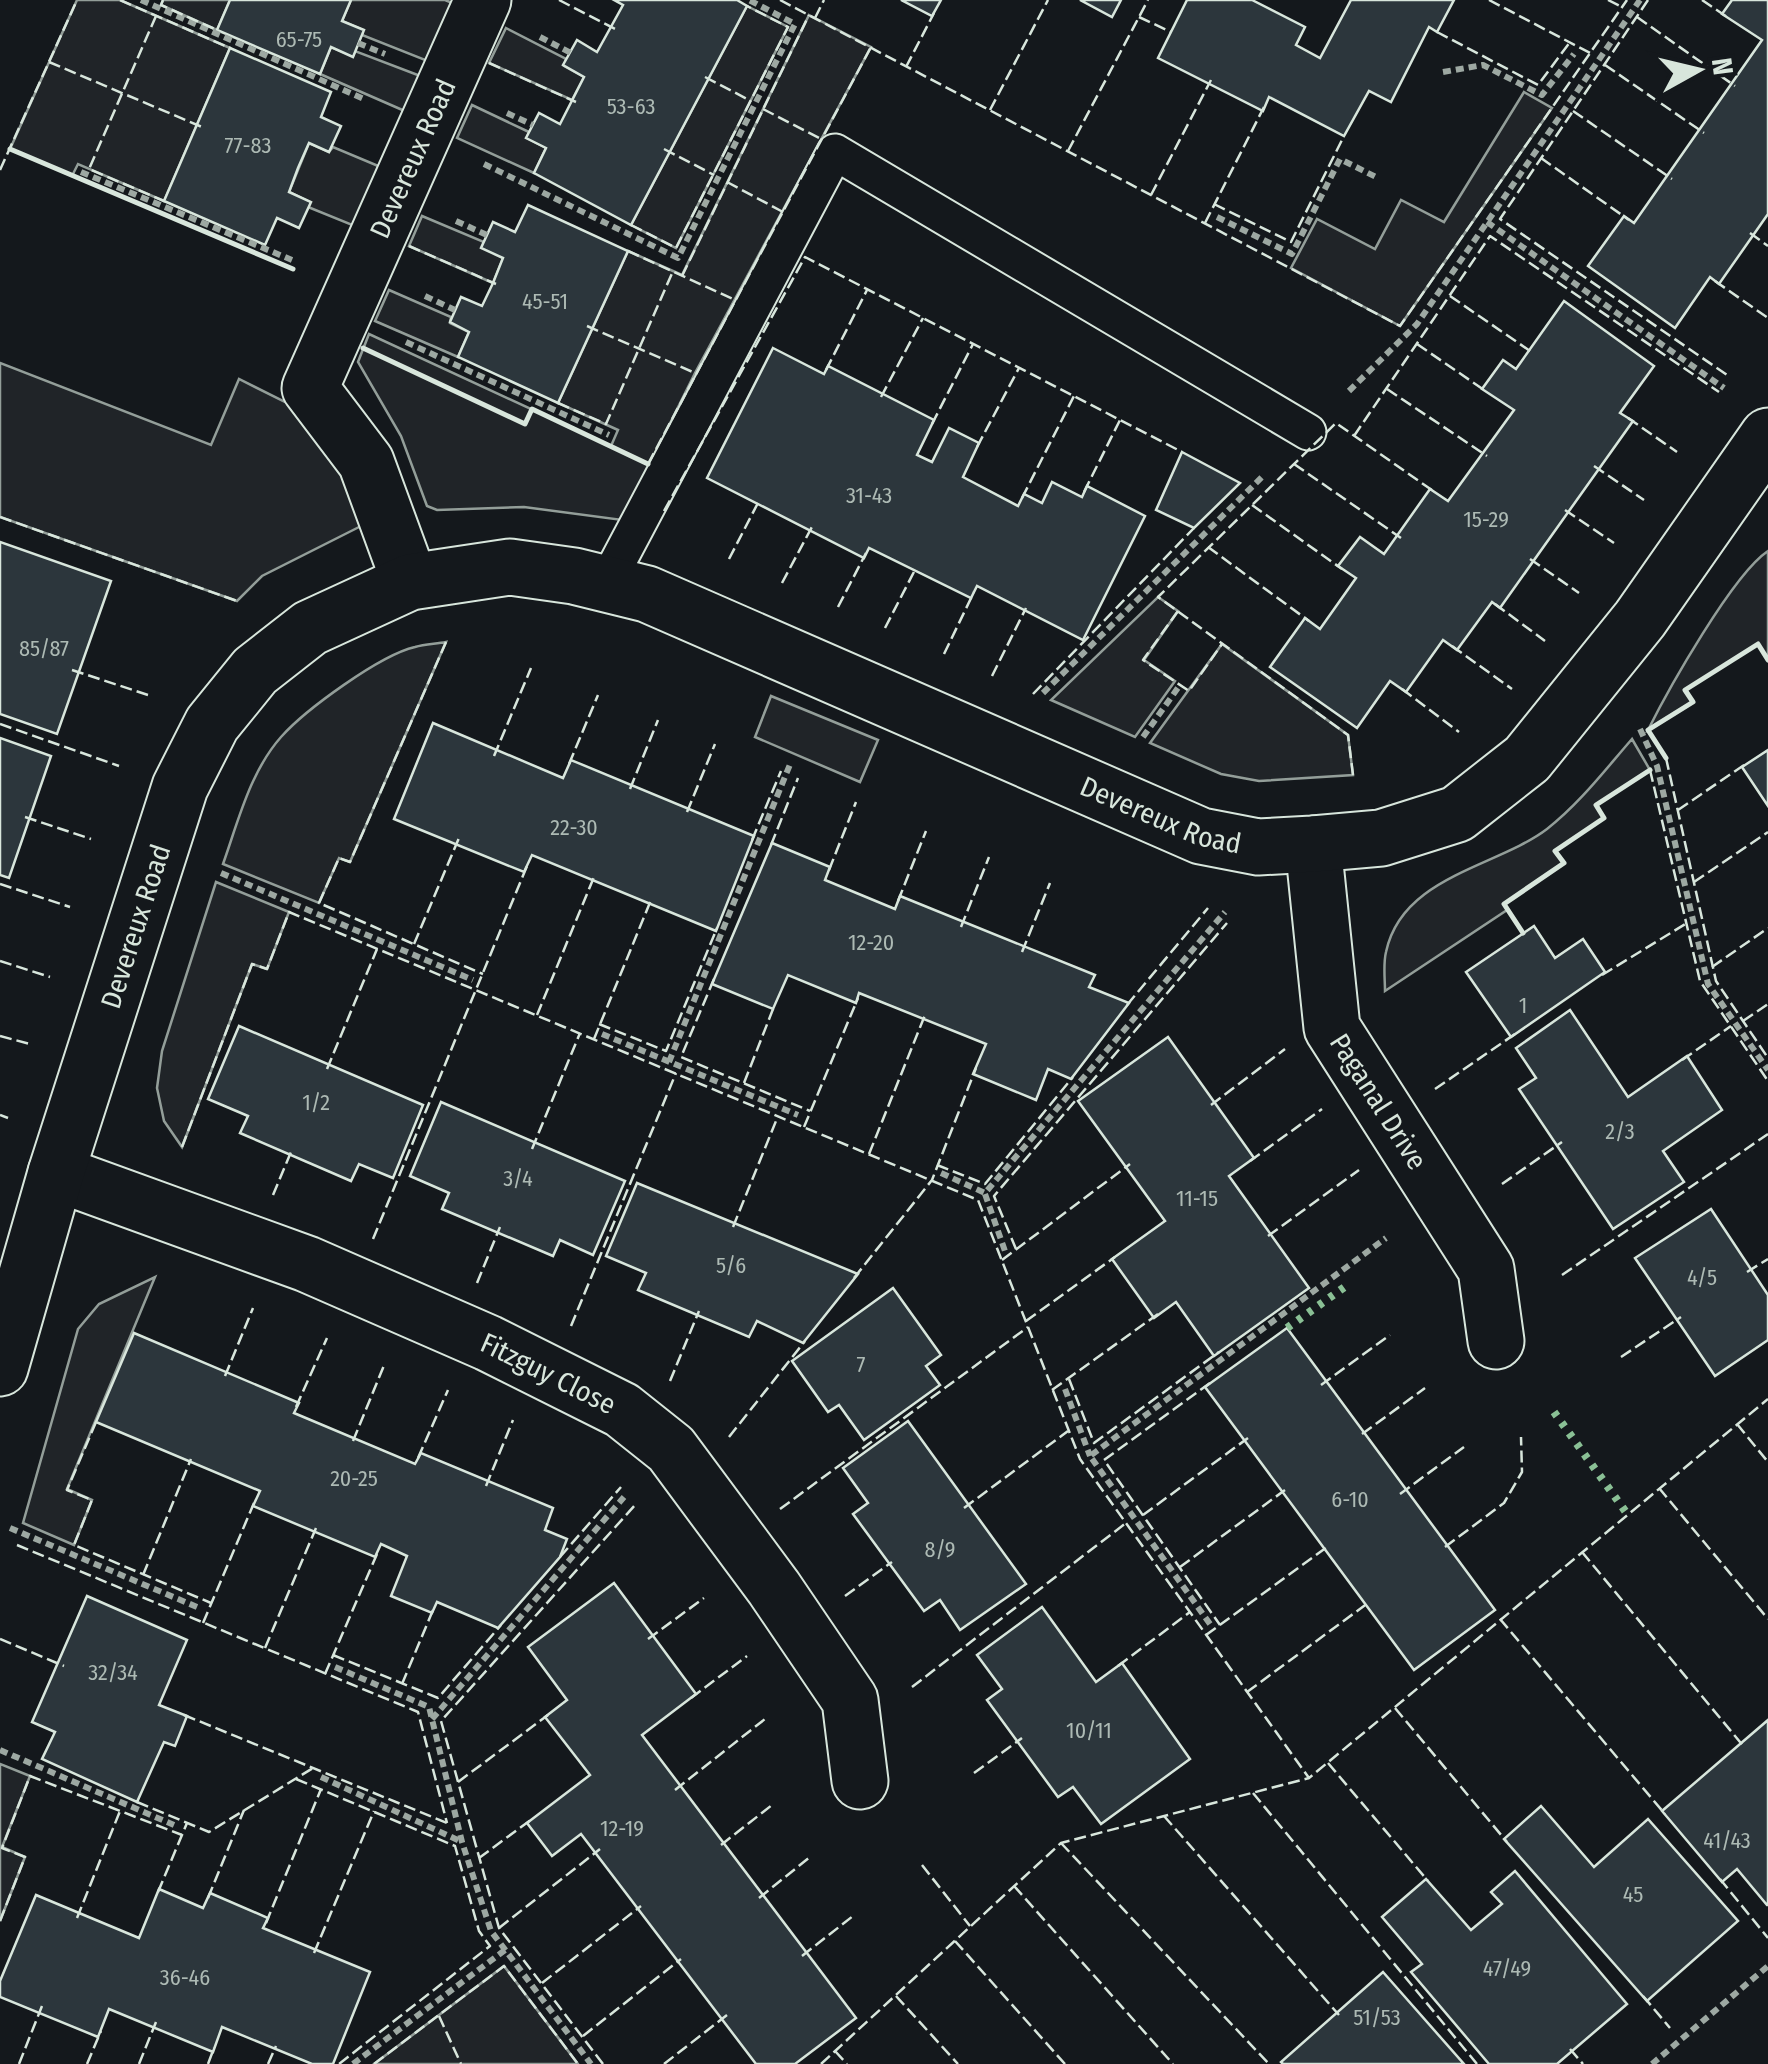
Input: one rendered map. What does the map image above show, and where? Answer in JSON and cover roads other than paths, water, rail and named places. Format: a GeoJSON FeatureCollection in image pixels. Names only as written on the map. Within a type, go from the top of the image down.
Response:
{"type":"FeatureCollection","features":[{"type":"Feature","properties":{"kind":"street","name":"Devereux Road"},"geometry":{"type":"LineString","coordinates":[[410,582],[366,462],[310,388],[482,0]]}},
{"type":"Feature","properties":{"kind":"street","name":"Devereux Road"},"geometry":{"type":"LineString","coordinates":[[0,1368],[56,1173],[180,787],[212,724],[255,672],[310,628],[410,582],[510,567],[606,584],[647,594],[1202,836],[1258,847],[1381,838],[1458,814],[1527,759],[1640,619],[1751,416]]}},
{"type":"Feature","properties":{"kind":"street","name":"Paganal Drive"},"geometry":{"type":"LineString","coordinates":[[1313,844],[1332,1028],[1486,1269],[1496,1341]]}},
{"type":"Feature","properties":{"kind":"street","name":"Fitzguy Close"},"geometry":{"type":"LineString","coordinates":[[56,1173],[307,1264],[488,1343],[622,1410],[671,1449],[774,1588],[850,1700],[860,1782]]}},
{"type":"Feature","properties":{"kind":"lane"},"geometry":{"type":"LineString","coordinates":[[606,584],[835,152],[1308,432]]}}]}
